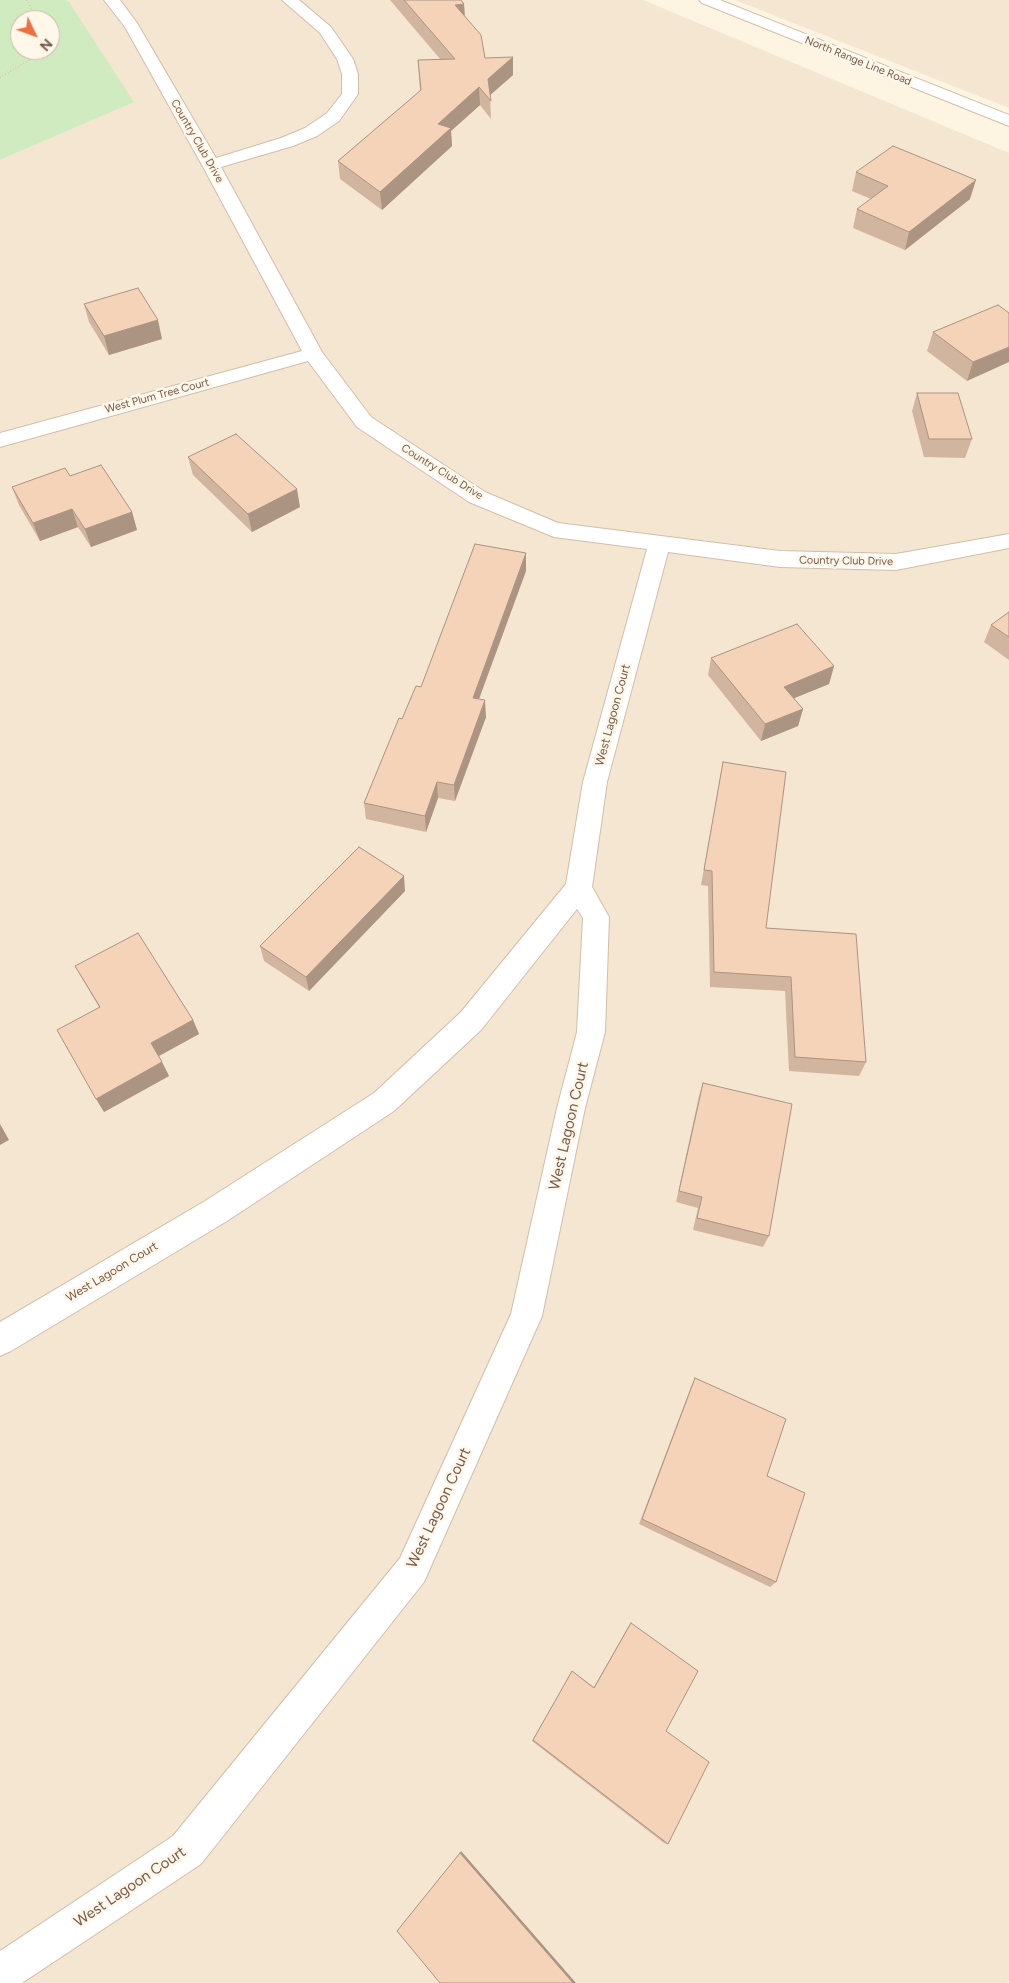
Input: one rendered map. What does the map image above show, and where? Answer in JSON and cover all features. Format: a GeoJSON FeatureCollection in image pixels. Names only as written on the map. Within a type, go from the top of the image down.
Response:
{"type":"FeatureCollection","features":[{"type":"Feature","properties":{"kind":"street","name":"Country Club Drive"},"geometry":{"type":"LineString","coordinates":[[112,0],[132,26],[211,165],[313,354],[364,422],[477,497],[554,530],[780,559],[896,562],[984,548],[1009,541]]}},
{"type":"Feature","properties":{"kind":"street"},"geometry":{"type":"LineString","coordinates":[[211,165],[278,145],[311,132],[333,117],[350,94],[350,74],[345,59],[326,30],[290,0]]}},
{"type":"Feature","properties":{"kind":"street","name":"North Range Line Road"},"geometry":{"type":"LineString","coordinates":[[707,0],[1009,121]]}},
{"type":"Feature","properties":{"kind":"street","name":"West Plum Tree Court"},"geometry":{"type":"LineString","coordinates":[[0,440],[313,354]]}},
{"type":"Feature","properties":{"kind":"street","name":"West Lagoon Court"},"geometry":{"type":"LineString","coordinates":[[0,1340],[216,1211],[384,1102],[471,1021],[579,888],[595,782],[659,544]]}},
{"type":"Feature","properties":{"kind":"street","name":"West Lagoon Court"},"geometry":{"type":"LineString","coordinates":[[0,1974],[187,1850],[412,1570],[526,1316],[572,1108],[591,1032],[596,917],[579,888]]}},
{"type":"Feature","properties":{"kind":"path"},"geometry":{"type":"LineString","coordinates":[[0,77],[29,60]]}},
{"type":"Feature","properties":{"kind":"shaded area"},"geometry":{"type":"Polygon","coordinates":[[[66,0],[643,0],[1009,153],[1009,1981],[1007,1983],[0,1983],[0,160],[133,102],[66,0]]]}},
{"type":"Feature","properties":{"kind":"shaded area"},"geometry":{"type":"Polygon","coordinates":[[[735,0],[1009,0],[1009,108],[735,0]]]}},
{"type":"Feature","properties":{"kind":"green space"},"geometry":{"type":"Polygon","coordinates":[[[0,0],[66,0],[69,2],[134,102],[0,160],[0,0]]]}},
{"type":"Feature","properties":{"kind":"building"},"geometry":{"type":"Polygon","coordinates":[[[404,0],[461,0],[464,4],[455,5],[481,35],[485,58],[513,57],[488,79],[491,101],[479,87],[438,124],[451,128],[380,192],[338,161],[421,90],[418,60],[455,59],[404,0]]]}},
{"type":"Feature","properties":{"kind":"building"},"geometry":{"type":"Polygon","coordinates":[[[893,146],[976,180],[909,232],[857,209],[888,186],[856,172],[893,146]]]}},
{"type":"Feature","properties":{"kind":"building"},"geometry":{"type":"Polygon","coordinates":[[[138,288],[158,320],[104,336],[84,304],[138,288]]]}},
{"type":"Feature","properties":{"kind":"building"},"geometry":{"type":"Polygon","coordinates":[[[998,305],[1009,313],[1009,347],[973,362],[933,332],[998,305]]]}},
{"type":"Feature","properties":{"kind":"building"},"geometry":{"type":"Polygon","coordinates":[[[917,393],[958,393],[972,439],[929,439],[917,393]]]}},
{"type":"Feature","properties":{"kind":"building"},"geometry":{"type":"Polygon","coordinates":[[[236,434],[297,489],[248,514],[188,457],[236,434]]]}},
{"type":"Feature","properties":{"kind":"building"},"geometry":{"type":"Polygon","coordinates":[[[101,465],[132,512],[85,529],[72,509],[33,523],[12,487],[65,468],[70,476],[101,465]]]}},
{"type":"Feature","properties":{"kind":"building"},"geometry":{"type":"Polygon","coordinates":[[[475,544],[526,553],[473,698],[485,700],[454,785],[437,782],[425,816],[364,803],[399,718],[402,719],[416,686],[421,687],[475,544]]]}},
{"type":"Feature","properties":{"kind":"building"},"geometry":{"type":"Polygon","coordinates":[[[1009,612],[1009,637],[991,625],[1009,612]]]}},
{"type":"Feature","properties":{"kind":"building"},"geometry":{"type":"Polygon","coordinates":[[[797,624],[834,666],[784,687],[803,709],[765,724],[711,658],[797,624]]]}},
{"type":"Feature","properties":{"kind":"building"},"geometry":{"type":"Polygon","coordinates":[[[723,762],[786,772],[766,928],[856,934],[866,1062],[795,1057],[791,977],[714,972],[712,871],[704,870],[723,762]]]}},
{"type":"Feature","properties":{"kind":"building"},"geometry":{"type":"Polygon","coordinates":[[[359,847],[404,876],[306,977],[260,946],[359,847]]]}},
{"type":"Feature","properties":{"kind":"building"},"geometry":{"type":"Polygon","coordinates":[[[138,933],[193,1020],[151,1043],[162,1062],[96,1099],[57,1030],[100,1007],[75,966],[138,933]]]}},
{"type":"Feature","properties":{"kind":"building"},"geometry":{"type":"Polygon","coordinates":[[[703,1083],[792,1104],[769,1236],[697,1218],[702,1197],[679,1191],[703,1083]]]}},
{"type":"Feature","properties":{"kind":"building"},"geometry":{"type":"Polygon","coordinates":[[[695,1378],[786,1419],[767,1476],[805,1493],[776,1582],[642,1519],[695,1378]]]}},
{"type":"Feature","properties":{"kind":"building"},"geometry":{"type":"Polygon","coordinates":[[[631,1623],[698,1671],[666,1731],[709,1762],[668,1844],[533,1740],[572,1671],[594,1688],[631,1623]]]}},
{"type":"Feature","properties":{"kind":"building"},"geometry":{"type":"Polygon","coordinates":[[[460,1853],[573,1983],[440,1983],[397,1931],[460,1853]]]}}]}
